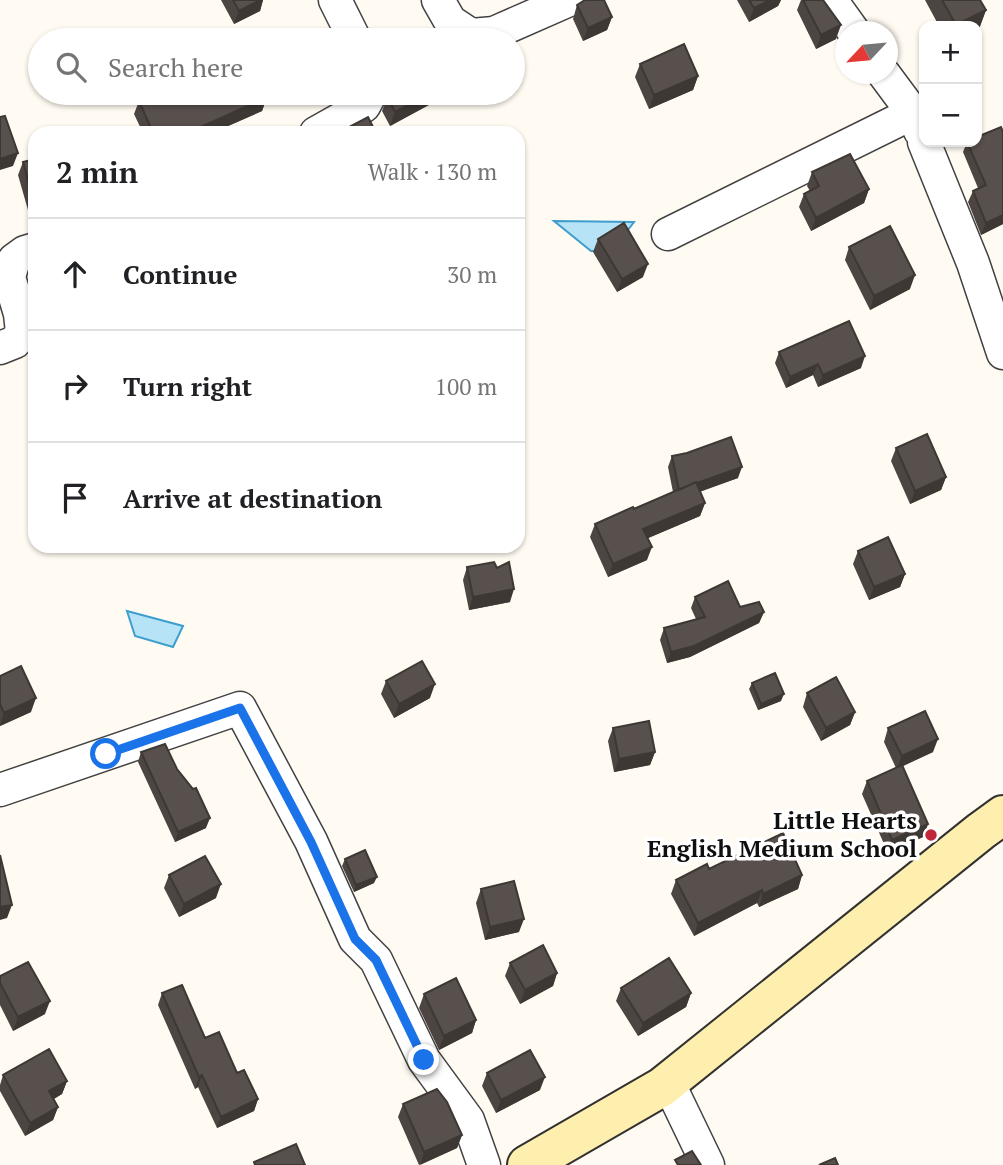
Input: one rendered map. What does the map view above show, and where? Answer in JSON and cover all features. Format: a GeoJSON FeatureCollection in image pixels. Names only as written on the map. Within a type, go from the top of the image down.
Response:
{"type":"FeatureCollection","features":[{"type":"Feature","properties":{"kind":"main road"},"geometry":{"type":"LineString","coordinates":[[527,1165],[662,1087],[1003,815]]}},
{"type":"Feature","properties":{"kind":"street"},"geometry":{"type":"LineString","coordinates":[[335,0],[349,28]]}},
{"type":"Feature","properties":{"kind":"street"},"geometry":{"type":"LineString","coordinates":[[438,0],[457,28]]}},
{"type":"Feature","properties":{"kind":"street"},"geometry":{"type":"LineString","coordinates":[[505,28],[569,0]]}},
{"type":"Feature","properties":{"kind":"street"},"geometry":{"type":"LineString","coordinates":[[831,0],[846,21]]}},
{"type":"Feature","properties":{"kind":"street"},"geometry":{"type":"LineString","coordinates":[[890,84],[919,129]]}},
{"type":"Feature","properties":{"kind":"street"},"geometry":{"type":"LineString","coordinates":[[328,126],[365,105]]}},
{"type":"Feature","properties":{"kind":"street"},"geometry":{"type":"LineString","coordinates":[[668,234],[919,133]]}},
{"type":"Feature","properties":{"kind":"street"},"geometry":{"type":"LineString","coordinates":[[927,147],[974,263],[1003,353]]}},
{"type":"Feature","properties":{"kind":"street"},"geometry":{"type":"LineString","coordinates":[[0,348],[15,342],[22,332],[20,314],[9,276],[14,260],[28,251]]}},
{"type":"Feature","properties":{"kind":"street"},"geometry":{"type":"LineString","coordinates":[[0,790],[240,708],[311,842],[355,939],[376,960],[424,1060],[468,1120],[484,1165]]}},
{"type":"Feature","properties":{"kind":"street"},"geometry":{"type":"LineString","coordinates":[[668,1082],[708,1165]]}},
{"type":"Feature","properties":{"kind":"water"},"geometry":{"type":"Polygon","coordinates":[[[554,221],[634,222],[612,251],[591,251],[554,221]]]}},
{"type":"Feature","properties":{"kind":"water"},"geometry":{"type":"Polygon","coordinates":[[[127,611],[183,626],[173,647],[135,636],[127,611]]]}},
{"type":"Feature","properties":{"kind":"building"},"geometry":{"type":"Polygon","coordinates":[[[233,0],[260,0],[239,11],[233,0]]]}},
{"type":"Feature","properties":{"kind":"building"},"geometry":{"type":"Polygon","coordinates":[[[585,0],[604,0],[612,17],[588,28],[577,5],[585,0]]]}},
{"type":"Feature","properties":{"kind":"building"},"geometry":{"type":"Polygon","coordinates":[[[749,0],[770,0],[754,8],[749,0]]]}},
{"type":"Feature","properties":{"kind":"building"},"geometry":{"type":"Polygon","coordinates":[[[803,0],[823,0],[838,21],[835,21],[835,28],[821,35],[803,0]]]}},
{"type":"Feature","properties":{"kind":"building"},"geometry":{"type":"Polygon","coordinates":[[[942,0],[980,0],[986,10],[964,21],[954,21],[942,0]]]}},
{"type":"Feature","properties":{"kind":"building"},"geometry":{"type":"Polygon","coordinates":[[[684,44],[698,76],[654,95],[640,64],[684,44]]]}},
{"type":"Feature","properties":{"kind":"building"},"geometry":{"type":"Polygon","coordinates":[[[141,105],[249,105],[203,126],[150,126],[141,105]]]}},
{"type":"Feature","properties":{"kind":"building"},"geometry":{"type":"Polygon","coordinates":[[[391,105],[409,105],[395,112],[391,105]]]}},
{"type":"Feature","properties":{"kind":"building"},"geometry":{"type":"Polygon","coordinates":[[[5,116],[18,153],[0,159],[0,117],[5,116]]]}},
{"type":"Feature","properties":{"kind":"building"},"geometry":{"type":"Polygon","coordinates":[[[368,117],[372,126],[351,126],[368,117]]]}},
{"type":"Feature","properties":{"kind":"building"},"geometry":{"type":"Polygon","coordinates":[[[1001,127],[1003,132],[1003,215],[986,223],[973,191],[986,185],[969,147],[982,147],[982,135],[1001,127]]]}},
{"type":"Feature","properties":{"kind":"building"},"geometry":{"type":"Polygon","coordinates":[[[850,154],[869,189],[816,218],[804,194],[819,186],[812,172],[850,154]]]}},
{"type":"Feature","properties":{"kind":"building"},"geometry":{"type":"Polygon","coordinates":[[[28,161],[28,180],[23,162],[28,161]]]}},
{"type":"Feature","properties":{"kind":"building"},"geometry":{"type":"Polygon","coordinates":[[[624,223],[648,264],[622,279],[598,239],[624,223]]]}},
{"type":"Feature","properties":{"kind":"building"},"geometry":{"type":"Polygon","coordinates":[[[890,226],[915,275],[874,296],[849,247],[890,226]]]}},
{"type":"Feature","properties":{"kind":"building"},"geometry":{"type":"Polygon","coordinates":[[[849,321],[865,356],[823,375],[818,364],[790,377],[779,352],[849,321]]]}},
{"type":"Feature","properties":{"kind":"building"},"geometry":{"type":"Polygon","coordinates":[[[927,434],[946,477],[915,491],[896,448],[927,434]]]}},
{"type":"Feature","properties":{"kind":"building"},"geometry":{"type":"Polygon","coordinates":[[[731,437],[742,467],[679,490],[672,456],[731,437]]]}},
{"type":"Feature","properties":{"kind":"building"},"geometry":{"type":"Polygon","coordinates":[[[696,482],[705,503],[643,529],[652,547],[613,564],[595,524],[696,482]]]}},
{"type":"Feature","properties":{"kind":"building"},"geometry":{"type":"Polygon","coordinates":[[[888,537],[905,574],[874,587],[858,551],[888,537]]]}},
{"type":"Feature","properties":{"kind":"building"},"geometry":{"type":"Polygon","coordinates":[[[494,562],[497,568],[509,562],[514,589],[473,597],[467,567],[494,562]]]}},
{"type":"Feature","properties":{"kind":"building"},"geometry":{"type":"Polygon","coordinates":[[[728,581],[740,607],[759,602],[764,612],[694,646],[671,652],[664,628],[705,617],[695,597],[728,581]]]}},
{"type":"Feature","properties":{"kind":"building"},"geometry":{"type":"Polygon","coordinates":[[[422,661],[435,684],[399,704],[386,681],[422,661]]]}},
{"type":"Feature","properties":{"kind":"building"},"geometry":{"type":"Polygon","coordinates":[[[21,666],[36,698],[4,713],[0,704],[0,676],[21,666]]]}},
{"type":"Feature","properties":{"kind":"building"},"geometry":{"type":"Polygon","coordinates":[[[775,673],[784,694],[761,704],[752,683],[775,673]]]}},
{"type":"Feature","properties":{"kind":"building"},"geometry":{"type":"Polygon","coordinates":[[[836,677],[855,712],[826,728],[807,693],[836,677]]]}},
{"type":"Feature","properties":{"kind":"building"},"geometry":{"type":"Polygon","coordinates":[[[925,711],[938,739],[902,756],[888,728],[925,711]]]}},
{"type":"Feature","properties":{"kind":"building"},"geometry":{"type":"Polygon","coordinates":[[[649,721],[655,752],[619,759],[613,728],[649,721]]]}},
{"type":"Feature","properties":{"kind":"building"},"geometry":{"type":"Polygon","coordinates":[[[165,744],[177,769],[193,789],[196,788],[210,818],[178,832],[141,752],[165,744]]]}},
{"type":"Feature","properties":{"kind":"building"},"geometry":{"type":"Polygon","coordinates":[[[902,765],[928,824],[892,840],[867,781],[902,765]]]}},
{"type":"Feature","properties":{"kind":"building"},"geometry":{"type":"Polygon","coordinates":[[[783,833],[802,875],[763,894],[762,890],[698,923],[676,880],[707,864],[709,869],[783,833]]]}},
{"type":"Feature","properties":{"kind":"building"},"geometry":{"type":"Polygon","coordinates":[[[365,850],[377,877],[356,885],[345,859],[365,850]]]}},
{"type":"Feature","properties":{"kind":"building"},"geometry":{"type":"Polygon","coordinates":[[[0,855],[12,905],[0,907],[0,855]]]}},
{"type":"Feature","properties":{"kind":"building"},"geometry":{"type":"Polygon","coordinates":[[[205,856],[221,884],[184,904],[169,875],[205,856]]]}},
{"type":"Feature","properties":{"kind":"building"},"geometry":{"type":"Polygon","coordinates":[[[514,881],[524,919],[490,927],[481,889],[514,881]]]}},
{"type":"Feature","properties":{"kind":"building"},"geometry":{"type":"Polygon","coordinates":[[[543,945],[557,973],[525,990],[510,963],[543,945]]]}},
{"type":"Feature","properties":{"kind":"building"},"geometry":{"type":"Polygon","coordinates":[[[669,958],[691,993],[643,1023],[621,988],[669,958]]]}},
{"type":"Feature","properties":{"kind":"building"},"geometry":{"type":"Polygon","coordinates":[[[28,962],[50,1001],[18,1017],[0,983],[0,976],[28,962]]]}},
{"type":"Feature","properties":{"kind":"building"},"geometry":{"type":"Polygon","coordinates":[[[456,978],[476,1020],[444,1036],[424,994],[456,978]]]}},
{"type":"Feature","properties":{"kind":"building"},"geometry":{"type":"Polygon","coordinates":[[[182,985],[205,1038],[219,1032],[237,1073],[244,1070],[258,1099],[221,1117],[202,1075],[199,1077],[162,993],[182,985]]]}},
{"type":"Feature","properties":{"kind":"building"},"geometry":{"type":"Polygon","coordinates":[[[49,1049],[67,1081],[49,1091],[58,1107],[30,1123],[3,1075],[49,1049]]]}},
{"type":"Feature","properties":{"kind":"building"},"geometry":{"type":"Polygon","coordinates":[[[530,1050],[545,1077],[501,1100],[487,1073],[530,1050]]]}},
{"type":"Feature","properties":{"kind":"building"},"geometry":{"type":"Polygon","coordinates":[[[437,1089],[447,1102],[462,1135],[424,1152],[403,1104],[437,1089]]]}},
{"type":"Feature","properties":{"kind":"building"},"geometry":{"type":"Polygon","coordinates":[[[296,1144],[305,1165],[255,1165],[254,1162],[296,1144]]]}},
{"type":"Feature","properties":{"kind":"building"},"geometry":{"type":"Polygon","coordinates":[[[692,1151],[701,1165],[678,1165],[675,1160],[692,1151]]]}},
{"type":"Feature","properties":{"kind":"building"},"geometry":{"type":"Polygon","coordinates":[[[835,1158],[838,1165],[819,1165],[835,1158]]]}},
{"type":"Feature","properties":{"kind":"place","name":"Little Hearts English Medium School"},"geometry":{"type":"Point","coordinates":[931,835]}},
{"type":"Feature","properties":{"kind":"route"},"geometry":{"type":"LineString","coordinates":[[106,754],[240,708],[311,842],[355,939],[376,960],[424,1060]]}}]}
